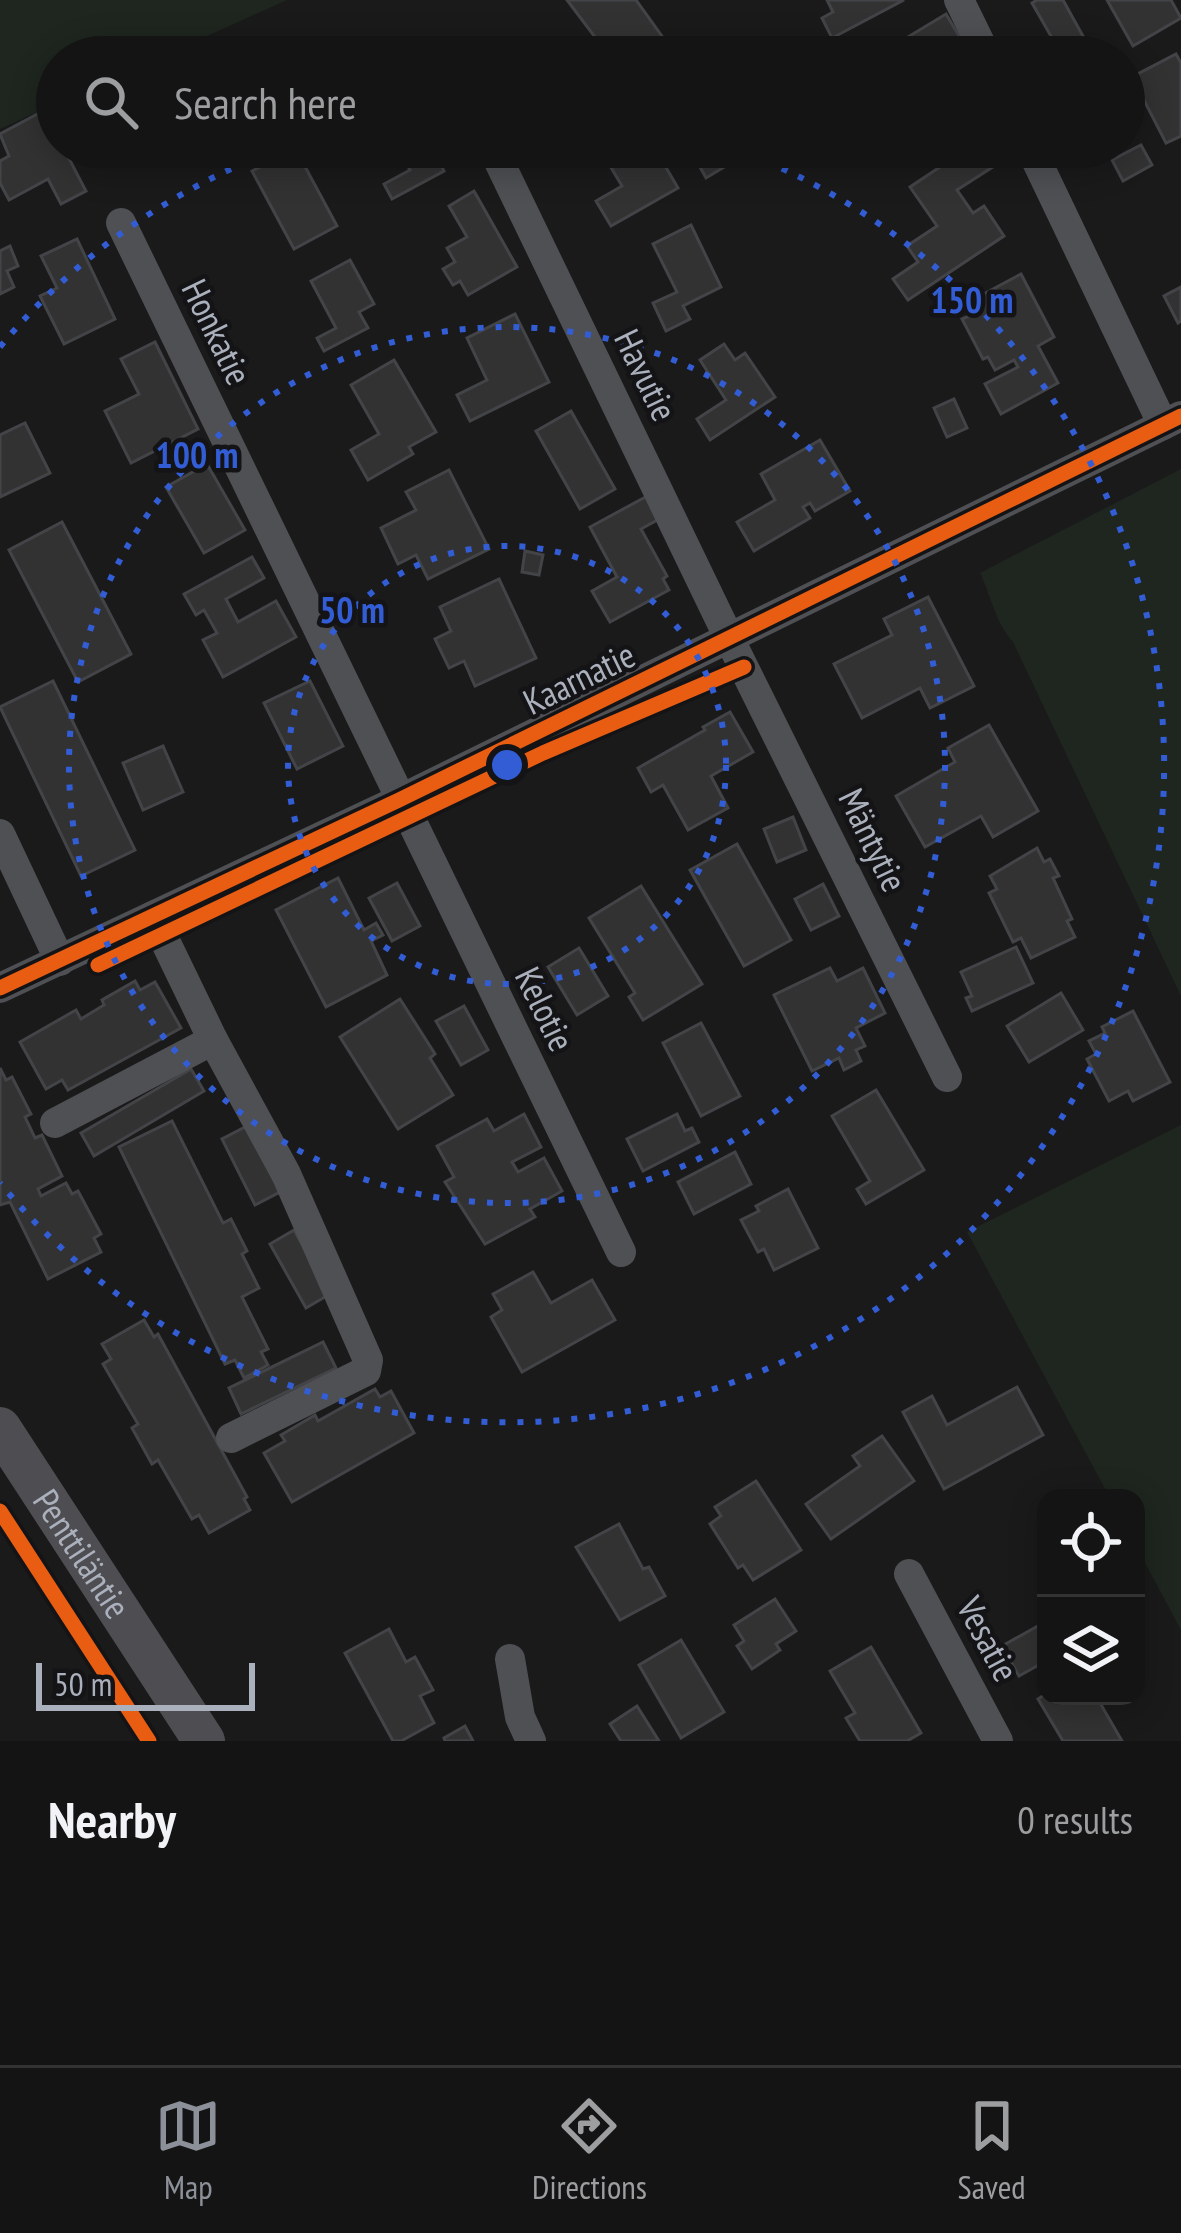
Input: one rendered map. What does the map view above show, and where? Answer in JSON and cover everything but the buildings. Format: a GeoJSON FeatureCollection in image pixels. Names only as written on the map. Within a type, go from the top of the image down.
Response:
{"type":"FeatureCollection","features":[{"type":"Feature","properties":{"kind":"street"},"geometry":{"type":"LineString","coordinates":[[959,0],[977,36]]}},
{"type":"Feature","properties":{"kind":"street","name":"Havutie"},"geometry":{"type":"LineString","coordinates":[[502,168],[729,638]]}},
{"type":"Feature","properties":{"kind":"street"},"geometry":{"type":"LineString","coordinates":[[1041,168],[1172,420]]}},
{"type":"Feature","properties":{"kind":"street","name":"Honkatie"},"geometry":{"type":"LineString","coordinates":[[121,223],[399,800]]}},
{"type":"Feature","properties":{"kind":"street","name":"Kaarnatie"},"geometry":{"type":"LineString","coordinates":[[0,988],[399,800],[1172,420]]}},
{"type":"Feature","properties":{"kind":"street","name":"Mäntytie"},"geometry":{"type":"LineString","coordinates":[[729,638],[947,1077]]}},
{"type":"Feature","properties":{"kind":"street","name":"Kelotie"},"geometry":{"type":"LineString","coordinates":[[399,800],[621,1252]]}},
{"type":"Feature","properties":{"kind":"street"},"geometry":{"type":"LineString","coordinates":[[0,834],[60,961]]}},
{"type":"Feature","properties":{"kind":"street"},"geometry":{"type":"LineString","coordinates":[[153,916],[286,1174],[368,1360],[366,1371],[231,1438]]}},
{"type":"Feature","properties":{"kind":"street"},"geometry":{"type":"LineString","coordinates":[[55,1123],[213,1040]]}},
{"type":"Feature","properties":{"kind":"street","name":"Penttiläntie"},"geometry":{"type":"LineString","coordinates":[[0,1428],[204,1741]]}},
{"type":"Feature","properties":{"kind":"street","name":"Vesatie"},"geometry":{"type":"LineString","coordinates":[[909,1574],[998,1741]]}},
{"type":"Feature","properties":{"kind":"street"},"geometry":{"type":"LineString","coordinates":[[510,1659],[520,1717],[531,1741]]}},
{"type":"Feature","properties":{"kind":"shaded area"},"geometry":{"type":"Polygon","coordinates":[[[0,0],[287,0],[207,36],[36,36],[36,113],[0,129],[0,0]]]}},
{"type":"Feature","properties":{"kind":"shaded area"},"geometry":{"type":"Polygon","coordinates":[[[1181,469],[1181,996],[980,573],[1181,469]]]}},
{"type":"Feature","properties":{"kind":"shaded area"},"geometry":{"type":"Polygon","coordinates":[[[1181,1125],[1181,1630],[1145,1563],[1145,1489],[1105,1489],[967,1232],[1181,1125]]]}},
{"type":"Feature","properties":{"kind":"cycle path"},"geometry":{"type":"LineString","coordinates":[[0,988],[399,800],[1181,416]]}},
{"type":"Feature","properties":{"kind":"cycle path"},"geometry":{"type":"LineString","coordinates":[[98,965],[543,753],[744,667]]}},
{"type":"Feature","properties":{"kind":"cycle path"},"geometry":{"type":"LineString","coordinates":[[0,1511],[149,1741]]}}]}
